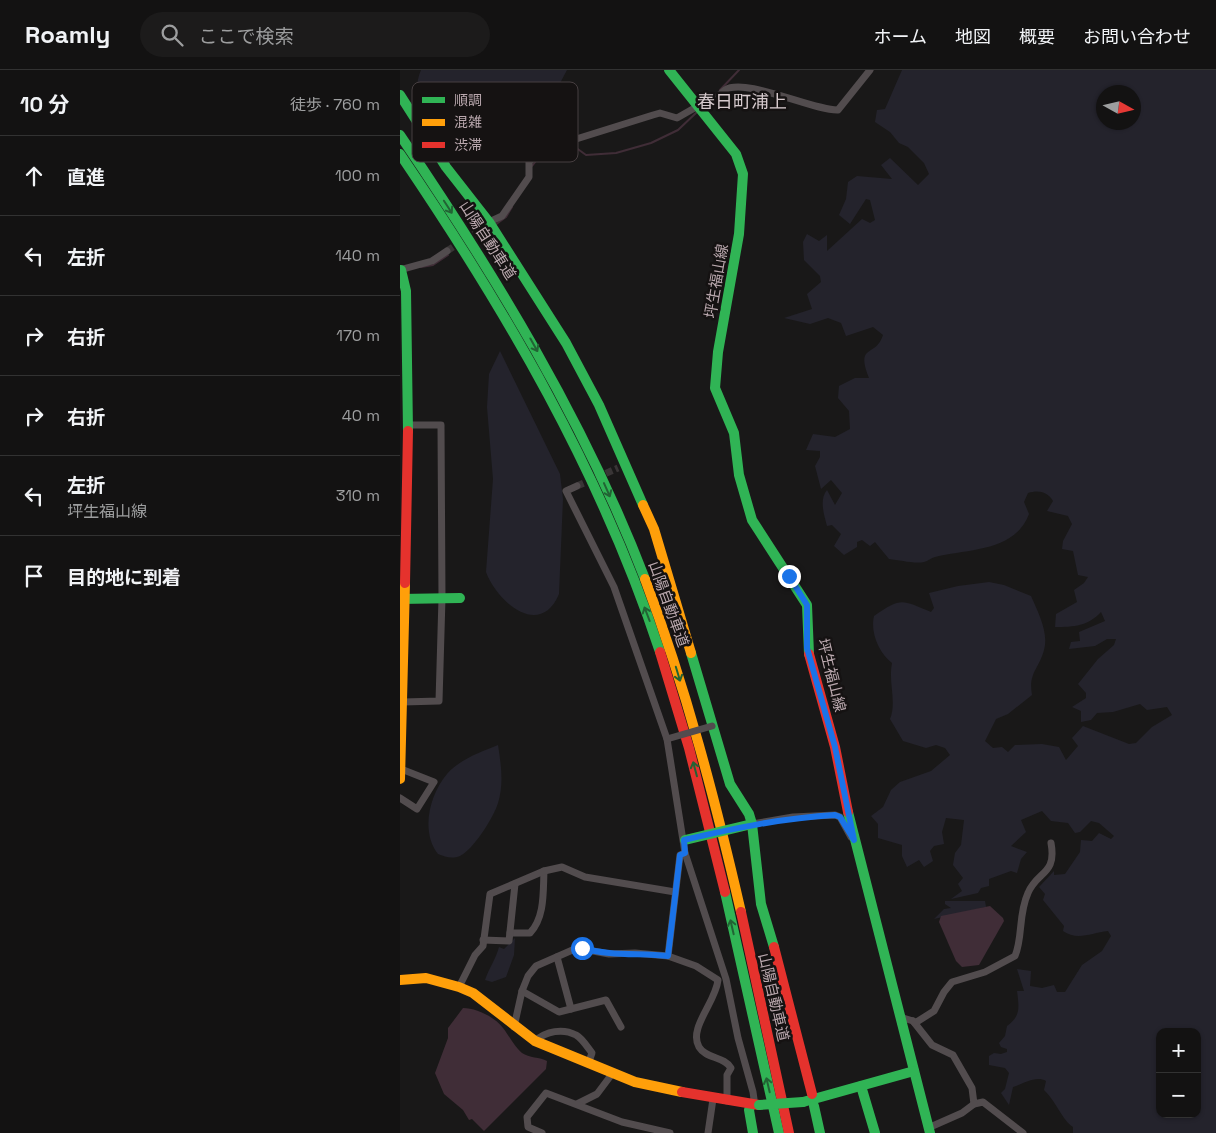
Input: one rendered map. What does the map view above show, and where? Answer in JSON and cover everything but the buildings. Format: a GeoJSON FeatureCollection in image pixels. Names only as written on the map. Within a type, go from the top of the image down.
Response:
{"type":"FeatureCollection","features":[{"type":"Feature","properties":{"kind":"main road","name":"坪生福山線"},"geometry":{"type":"LineString","coordinates":[[669,70],[736,154],[743,174],[739,234],[718,352],[715,388],[734,433],[739,475],[752,520],[807,605],[807,648],[835,747],[854,840],[929,1130]]}},
{"type":"Feature","properties":{"kind":"main road"},"geometry":{"type":"LineString","coordinates":[[400,95],[412,112]]}},
{"type":"Feature","properties":{"kind":"main road","name":"山陽自動車道"},"geometry":{"type":"LineString","coordinates":[[400,135],[412,152]]}},
{"type":"Feature","properties":{"kind":"main road","name":"山陽自動車道"},"geometry":{"type":"LineString","coordinates":[[400,154],[498,302],[546,388],[593,482],[634,580],[666,669],[693,761],[779,1133]]}},
{"type":"Feature","properties":{"kind":"main road","name":"山陽自動車道"},"geometry":{"type":"LineString","coordinates":[[419,162],[517,314],[560,392],[602,477],[644,576],[675,665],[706,769],[789,1133]]}},
{"type":"Feature","properties":{"kind":"main road"},"geometry":{"type":"LineString","coordinates":[[443,162],[489,226],[566,343],[599,405],[622,466],[656,538],[730,784],[749,814],[752,824],[761,904],[788,991],[812,1094]]}},
{"type":"Feature","properties":{"kind":"main road"},"geometry":{"type":"LineString","coordinates":[[401,272],[406,291],[404,329],[408,424],[402,599],[403,702],[401,774]]}},
{"type":"Feature","properties":{"kind":"main road"},"geometry":{"type":"LineString","coordinates":[[402,599],[460,598]]}},
{"type":"Feature","properties":{"kind":"main road"},"geometry":{"type":"LineString","coordinates":[[684,840],[752,824]]}},
{"type":"Feature","properties":{"kind":"main road"},"geometry":{"type":"LineString","coordinates":[[400,980],[405,978],[426,978],[459,987],[473,993],[514,1027],[535,1041],[635,1082],[713,1099],[755,1104],[803,1102],[914,1071]]}},
{"type":"Feature","properties":{"kind":"main road"},"geometry":{"type":"LineString","coordinates":[[861,1086],[875,1133]]}},
{"type":"Feature","properties":{"kind":"main road"},"geometry":{"type":"LineString","coordinates":[[753,1133],[749,1110],[755,1104]]}},
{"type":"Feature","properties":{"kind":"main road"},"geometry":{"type":"LineString","coordinates":[[814,1106],[820,1133]]}},
{"type":"Feature","properties":{"kind":"street"},"geometry":{"type":"LineString","coordinates":[[578,138],[653,114],[676,118],[700,109],[726,90],[732,88],[763,92],[838,110],[870,70]]}},
{"type":"Feature","properties":{"kind":"street"},"geometry":{"type":"LineString","coordinates":[[489,226],[502,216],[528,177],[529,162]]}},
{"type":"Feature","properties":{"kind":"street"},"geometry":{"type":"LineString","coordinates":[[401,272],[432,261],[447,251]]}},
{"type":"Feature","properties":{"kind":"street"},"geometry":{"type":"LineString","coordinates":[[403,702],[439,701],[442,598],[441,425],[408,424]]}},
{"type":"Feature","properties":{"kind":"street"},"geometry":{"type":"LineString","coordinates":[[577,486],[566,491],[614,587],[667,739],[685,853],[726,978],[738,1038],[755,1104]]}},
{"type":"Feature","properties":{"kind":"street"},"geometry":{"type":"LineString","coordinates":[[667,739],[712,726]]}},
{"type":"Feature","properties":{"kind":"street"},"geometry":{"type":"LineString","coordinates":[[400,798],[417,809],[434,782],[401,774]]}},
{"type":"Feature","properties":{"kind":"street"},"geometry":{"type":"LineString","coordinates":[[752,824],[794,817],[835,815],[840,817],[854,840]]}},
{"type":"Feature","properties":{"kind":"street"},"geometry":{"type":"LineString","coordinates":[[913,1022],[915,1023],[934,1011],[952,982],[985,972],[1015,956],[1022,909],[1031,886],[1048,871],[1053,854],[1051,843]]}},
{"type":"Feature","properties":{"kind":"street"},"geometry":{"type":"LineString","coordinates":[[668,956],[680,855],[685,853]]}},
{"type":"Feature","properties":{"kind":"street"},"geometry":{"type":"LineString","coordinates":[[459,987],[484,940],[490,894],[544,871],[562,867],[585,877],[675,892]]}},
{"type":"Feature","properties":{"kind":"street"},"geometry":{"type":"LineString","coordinates":[[510,933],[530,933],[536,927],[543,896],[544,871]]}},
{"type":"Feature","properties":{"kind":"street"},"geometry":{"type":"LineString","coordinates":[[484,940],[509,941],[515,884]]}},
{"type":"Feature","properties":{"kind":"street"},"geometry":{"type":"LineString","coordinates":[[514,1027],[522,992],[528,976],[536,966],[582,948],[609,954],[635,953],[668,956],[696,966],[718,980],[726,978]]}},
{"type":"Feature","properties":{"kind":"street"},"geometry":{"type":"LineString","coordinates":[[557,957],[571,1009]]}},
{"type":"Feature","properties":{"kind":"street"},"geometry":{"type":"LineString","coordinates":[[718,980],[712,1000],[696,1029],[696,1035],[698,1046],[704,1052],[727,1061],[731,1068],[727,1074],[727,1101]]}},
{"type":"Feature","properties":{"kind":"street"},"geometry":{"type":"LineString","coordinates":[[522,992],[559,1012],[606,1000],[621,1027]]}},
{"type":"Feature","properties":{"kind":"street"},"geometry":{"type":"LineString","coordinates":[[900,1017],[913,1022],[932,1045],[953,1055],[972,1088],[974,1104]]}},
{"type":"Feature","properties":{"kind":"street"},"geometry":{"type":"LineString","coordinates":[[535,1041],[560,1030],[577,1035],[592,1053],[588,1064]]}},
{"type":"Feature","properties":{"kind":"street"},"geometry":{"type":"LineString","coordinates":[[577,1104],[597,1094],[612,1074]]}},
{"type":"Feature","properties":{"kind":"street"},"geometry":{"type":"LineString","coordinates":[[542,1133],[528,1130],[527,1117],[546,1093],[635,1126],[670,1133]]}},
{"type":"Feature","properties":{"kind":"street"},"geometry":{"type":"LineString","coordinates":[[708,1133],[713,1099]]}},
{"type":"Feature","properties":{"kind":"street"},"geometry":{"type":"LineString","coordinates":[[929,1130],[962,1113],[974,1104],[983,1102],[1023,1133]]}},
{"type":"Feature","properties":{"kind":"shaded area"},"geometry":{"type":"Polygon","coordinates":[[[421,70],[567,70],[561,82],[418,82],[421,70]]]}},
{"type":"Feature","properties":{"kind":"shaded area"},"geometry":{"type":"Polygon","coordinates":[[[902,70],[1216,70],[1216,1133],[1073,1133],[1073,1127],[1044,1090],[1046,1081],[1034,1079],[1013,1087],[1009,1105],[1001,1093],[1005,1089],[1009,1073],[1005,1068],[989,1065],[989,1056],[994,1053],[1001,1054],[1007,1052],[1007,1049],[1001,1047],[999,1043],[1005,1036],[1007,1026],[1017,1015],[1017,991],[1024,991],[1017,969],[1031,971],[1030,986],[1042,988],[1054,985],[1057,992],[1065,992],[1082,965],[1102,951],[1111,936],[1108,931],[1074,936],[1063,931],[1064,926],[1043,900],[1045,894],[1039,887],[1054,871],[1054,875],[1065,874],[1080,852],[1081,840],[1092,841],[1099,833],[1111,839],[1114,836],[1099,823],[1091,821],[1080,832],[1075,833],[1068,823],[1051,821],[1042,811],[1021,820],[1026,832],[1011,846],[1027,852],[1021,859],[1017,873],[1011,871],[989,879],[989,886],[981,888],[978,893],[951,899],[962,891],[958,884],[963,878],[953,865],[955,853],[961,845],[964,820],[946,818],[942,832],[944,844],[934,846],[930,851],[933,861],[924,867],[919,860],[907,867],[902,856],[902,845],[878,838],[878,824],[871,816],[883,807],[891,790],[900,782],[931,771],[950,755],[945,748],[936,745],[926,748],[903,741],[890,719],[893,706],[892,663],[883,654],[877,642],[873,622],[874,616],[896,603],[907,603],[931,612],[934,608],[929,593],[958,586],[989,582],[1004,585],[1031,596],[1044,630],[1044,650],[1031,681],[1032,695],[1008,714],[996,719],[985,741],[993,748],[1002,747],[1008,752],[1015,745],[1042,744],[1059,747],[1066,760],[1078,746],[1072,738],[1083,726],[1129,744],[1136,743],[1152,727],[1172,715],[1167,707],[1147,710],[1140,704],[1113,712],[1097,713],[1091,720],[1081,722],[1081,711],[1072,707],[1086,698],[1086,693],[1078,684],[1098,659],[1114,645],[1116,639],[1107,639],[1095,646],[1069,649],[1071,642],[1080,641],[1079,632],[1105,621],[1101,612],[1096,617],[1080,625],[1055,627],[1056,614],[1077,602],[1074,590],[1084,583],[1088,577],[1078,575],[1073,551],[1062,549],[1063,541],[1072,524],[1068,516],[1047,511],[1053,501],[1045,493],[1028,493],[1024,502],[1029,514],[1022,526],[1013,536],[989,547],[935,557],[916,563],[889,559],[875,542],[870,546],[862,540],[857,542],[857,547],[844,555],[834,546],[841,534],[832,525],[827,526],[823,498],[827,490],[835,505],[842,493],[831,480],[821,489],[815,466],[820,457],[820,451],[806,450],[813,434],[835,437],[850,429],[849,411],[838,398],[839,386],[855,378],[869,378],[865,367],[865,355],[880,342],[883,335],[873,327],[846,336],[841,323],[828,318],[810,324],[784,318],[812,309],[807,294],[821,282],[820,276],[804,260],[803,242],[807,234],[819,241],[827,235],[827,251],[862,219],[870,223],[875,220],[870,200],[866,199],[850,224],[839,215],[846,199],[848,182],[857,176],[892,179],[881,165],[890,158],[918,185],[929,174],[924,163],[908,147],[899,143],[890,132],[875,122],[877,110],[885,109],[902,70]]]}},
{"type":"Feature","properties":{"kind":"shaded area"},"geometry":{"type":"Polygon","coordinates":[[[500,351],[560,474],[563,499],[559,594],[551,607],[541,614],[530,615],[509,604],[499,594],[486,572],[493,479],[487,407],[489,374],[500,351]]]}},
{"type":"Feature","properties":{"kind":"shaded area"},"geometry":{"type":"Polygon","coordinates":[[[498,745],[501,789],[498,803],[492,816],[477,840],[465,853],[454,857],[438,854],[429,835],[428,824],[432,802],[441,782],[458,764],[471,756],[498,745]]]}},
{"type":"Feature","properties":{"kind":"shaded area"},"geometry":{"type":"Polygon","coordinates":[[[945,901],[985,901],[986,907],[934,919],[944,909],[951,908],[945,904],[945,901]]]}},
{"type":"Feature","properties":{"kind":"shaded area"},"geometry":{"type":"Polygon","coordinates":[[[990,906],[1004,921],[979,965],[962,967],[956,961],[939,922],[941,916],[990,906]]]}},
{"type":"Feature","properties":{"kind":"shaded area"},"geometry":{"type":"Polygon","coordinates":[[[515,938],[514,955],[506,977],[492,982],[485,980],[499,947],[504,949],[515,938]]]}},
{"type":"Feature","properties":{"kind":"shaded area"},"geometry":{"type":"Polygon","coordinates":[[[463,1008],[474,1010],[490,1017],[500,1024],[522,1053],[547,1061],[546,1069],[484,1131],[472,1119],[469,1120],[463,1110],[444,1094],[435,1073],[448,1038],[448,1028],[463,1008]]]}},
{"type":"Feature","properties":{"kind":"waterway"},"geometry":{"type":"LineString","coordinates":[[720,90],[739,70]]}},
{"type":"Feature","properties":{"kind":"waterway"},"geometry":{"type":"LineString","coordinates":[[578,149],[586,155],[616,153],[651,143],[678,130],[697,112]]}},
{"type":"Feature","properties":{"kind":"waterway"},"geometry":{"type":"LineString","coordinates":[[532,166],[535,162]]}},
{"type":"Feature","properties":{"kind":"waterway"},"geometry":{"type":"LineString","coordinates":[[495,225],[506,217],[512,207]]}},
{"type":"Feature","properties":{"kind":"waterway"},"geometry":{"type":"LineString","coordinates":[[484,232],[489,229]]}},
{"type":"Feature","properties":{"kind":"waterway"},"geometry":{"type":"LineString","coordinates":[[421,267],[433,265],[448,255]]}},
{"type":"Feature","properties":{"kind":"tunnel"},"geometry":{"type":"LineString","coordinates":[[447,251],[482,228]]}},
{"type":"Feature","properties":{"kind":"tunnel"},"geometry":{"type":"LineString","coordinates":[[577,486],[618,468]]}},
{"type":"Feature","properties":{"kind":"traffic: fast"},"geometry":{"type":"LineString","coordinates":[[669,70],[736,154],[743,174],[739,234],[718,352],[715,388],[734,433],[739,475],[752,520],[807,605],[809,654]]}},
{"type":"Feature","properties":{"kind":"traffic: fast"},"geometry":{"type":"LineString","coordinates":[[400,95],[412,114]]}},
{"type":"Feature","properties":{"kind":"traffic: fast"},"geometry":{"type":"LineString","coordinates":[[400,135],[412,153]]}},
{"type":"Feature","properties":{"kind":"traffic: fast"},"geometry":{"type":"LineString","coordinates":[[400,154],[477,272],[548,394],[580,456],[609,520],[636,585],[660,652]]}},
{"type":"Feature","properties":{"kind":"traffic: fast"},"geometry":{"type":"LineString","coordinates":[[418,162],[503,295],[566,406],[621,520],[645,579]]}},
{"type":"Feature","properties":{"kind":"traffic: fast"},"geometry":{"type":"LineString","coordinates":[[443,162],[489,222],[566,343],[599,405],[643,505]]}},
{"type":"Feature","properties":{"kind":"traffic: fast"},"geometry":{"type":"LineString","coordinates":[[401,270],[406,291],[408,431]]}},
{"type":"Feature","properties":{"kind":"traffic: fast"},"geometry":{"type":"LineString","coordinates":[[400,599],[460,598]]}},
{"type":"Feature","properties":{"kind":"traffic: fast"},"geometry":{"type":"LineString","coordinates":[[691,653],[730,784],[749,814],[752,824],[761,904],[774,947]]}},
{"type":"Feature","properties":{"kind":"traffic: fast"},"geometry":{"type":"LineString","coordinates":[[848,812],[930,1133]]}},
{"type":"Feature","properties":{"kind":"traffic: fast"},"geometry":{"type":"LineString","coordinates":[[685,840],[752,824]]}},
{"type":"Feature","properties":{"kind":"traffic: fast"},"geometry":{"type":"LineString","coordinates":[[725,892],[779,1133]]}},
{"type":"Feature","properties":{"kind":"traffic: fast"},"geometry":{"type":"LineString","coordinates":[[803,1102],[914,1071]]}},
{"type":"Feature","properties":{"kind":"traffic: fast"},"geometry":{"type":"LineString","coordinates":[[861,1086],[875,1133]]}},
{"type":"Feature","properties":{"kind":"traffic: fast"},"geometry":{"type":"LineString","coordinates":[[759,1105],[803,1102]]}},
{"type":"Feature","properties":{"kind":"traffic: fast"},"geometry":{"type":"LineString","coordinates":[[751,1104],[749,1110],[753,1133]]}},
{"type":"Feature","properties":{"kind":"traffic: fast"},"geometry":{"type":"LineString","coordinates":[[814,1106],[820,1133]]}},
{"type":"Feature","properties":{"kind":"traffic: slow"},"geometry":{"type":"LineString","coordinates":[[643,505],[654,529],[691,653]]}},
{"type":"Feature","properties":{"kind":"traffic: slow"},"geometry":{"type":"LineString","coordinates":[[645,579],[687,702],[721,828],[741,912]]}},
{"type":"Feature","properties":{"kind":"traffic: slow"},"geometry":{"type":"LineString","coordinates":[[400,779],[405,583]]}},
{"type":"Feature","properties":{"kind":"traffic: slow"},"geometry":{"type":"LineString","coordinates":[[400,980],[426,978],[459,987],[473,993],[535,1041],[635,1082],[682,1092]]}},
{"type":"Feature","properties":{"kind":"traffic: jam"},"geometry":{"type":"LineString","coordinates":[[405,583],[408,431]]}},
{"type":"Feature","properties":{"kind":"traffic: jam"},"geometry":{"type":"LineString","coordinates":[[660,652],[689,748],[725,892]]}},
{"type":"Feature","properties":{"kind":"traffic: jam"},"geometry":{"type":"LineString","coordinates":[[809,654],[835,747],[848,812]]}},
{"type":"Feature","properties":{"kind":"traffic: jam"},"geometry":{"type":"LineString","coordinates":[[741,912],[789,1133]]}},
{"type":"Feature","properties":{"kind":"traffic: jam"},"geometry":{"type":"LineString","coordinates":[[774,947],[812,1094]]}},
{"type":"Feature","properties":{"kind":"traffic: jam"},"geometry":{"type":"LineString","coordinates":[[682,1092],[759,1105]]}},
{"type":"Feature","properties":{"kind":"district","name":"春日町浦上"},"geometry":{"type":"Point","coordinates":[742,101]}},
{"type":"Feature","properties":{"kind":"route"},"geometry":{"type":"LineString","coordinates":[[582,948],[603,954],[635,953],[668,956],[680,855],[685,853],[684,840],[752,824],[794,817],[835,815],[840,817],[848,834],[854,840],[835,747],[807,648],[807,605],[789,576]]}}]}
